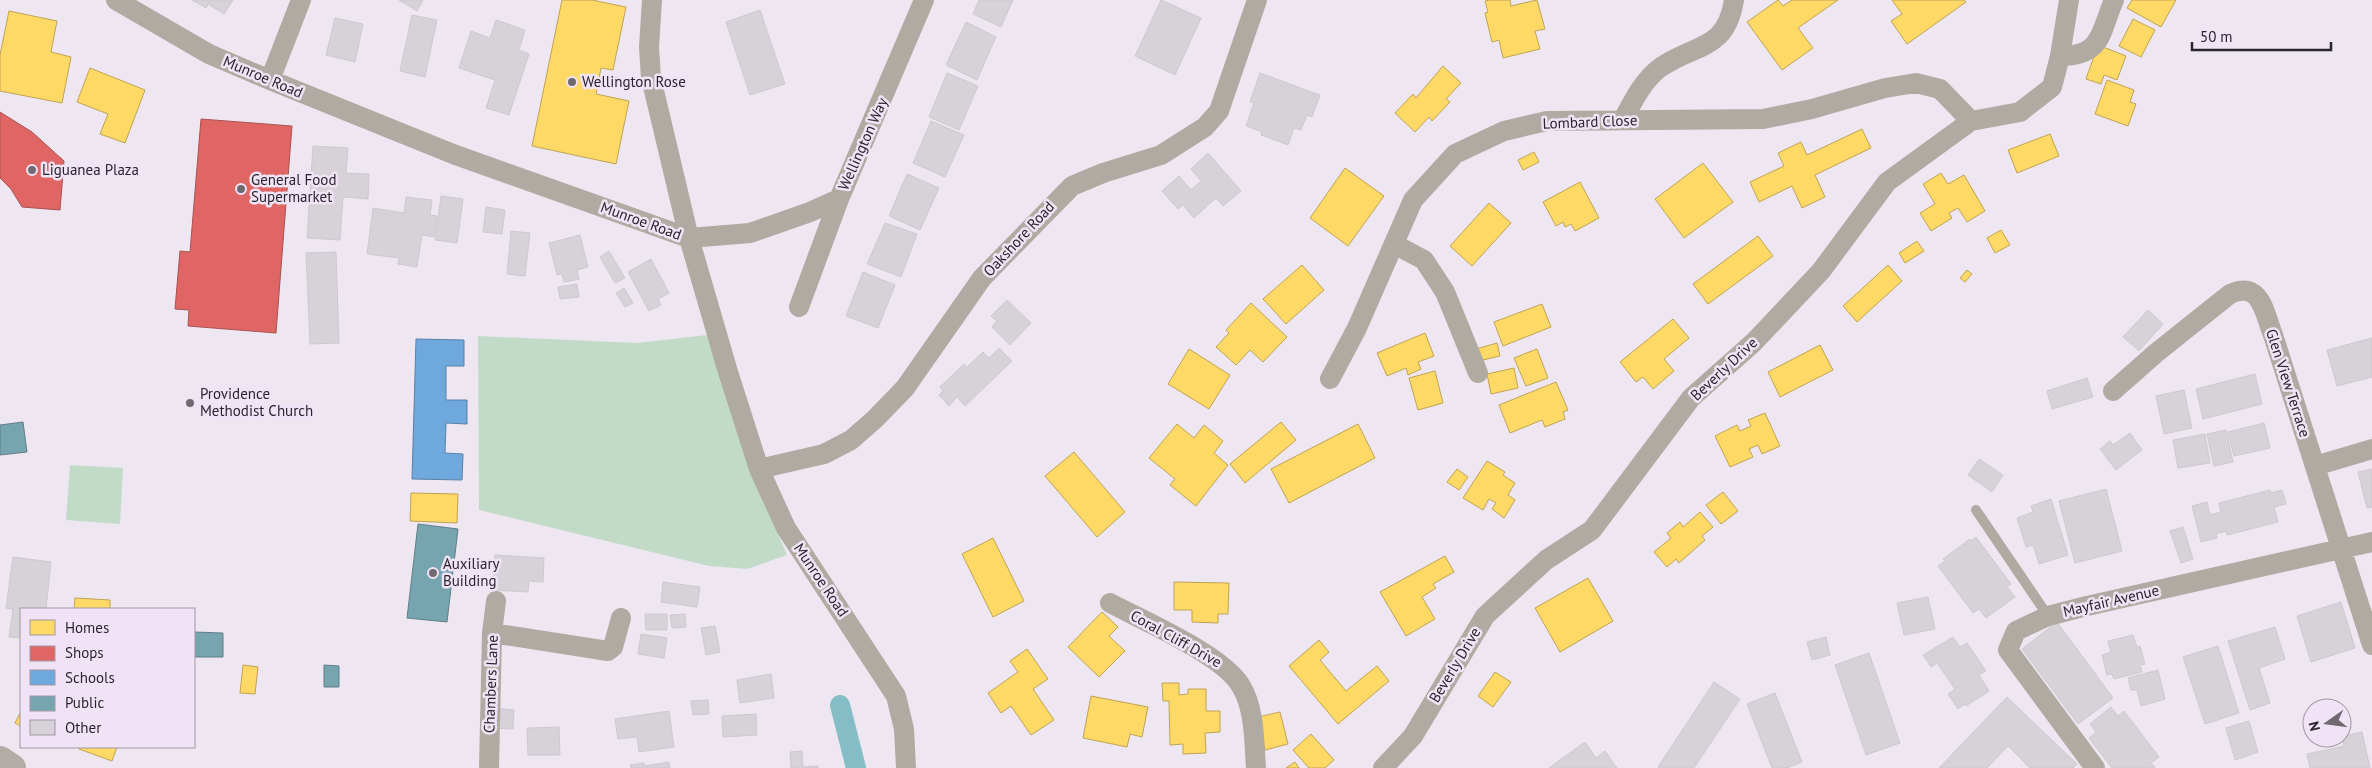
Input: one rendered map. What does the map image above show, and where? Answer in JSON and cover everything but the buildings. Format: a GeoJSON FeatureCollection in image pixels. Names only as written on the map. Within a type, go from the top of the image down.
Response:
{"type":"FeatureCollection","features":[{"type":"Feature","properties":{"kind":"main road"},"geometry":{"type":"LineString","coordinates":[[0,760],[12,768]]}},
{"type":"Feature","properties":{"kind":"street","name":"Munroe Road"},"geometry":{"type":"LineString","coordinates":[[116,0],[209,54],[270,80],[453,154],[689,238],[728,372],[759,469],[786,528],[896,696],[904,729],[906,768]]}},
{"type":"Feature","properties":{"kind":"street"},"geometry":{"type":"LineString","coordinates":[[270,80],[301,0]]}},
{"type":"Feature","properties":{"kind":"street"},"geometry":{"type":"LineString","coordinates":[[652,0],[649,47],[651,78],[689,238]]}},
{"type":"Feature","properties":{"kind":"street","name":"Wellington Way"},"geometry":{"type":"LineString","coordinates":[[689,238],[750,233],[810,212],[839,199],[924,0]]}},
{"type":"Feature","properties":{"kind":"street","name":"Oakshore Road"},"geometry":{"type":"LineString","coordinates":[[759,469],[824,454],[851,440],[875,419],[905,388],[982,278],[1072,186],[1103,173],[1161,155],[1205,127],[1219,111],[1257,0]]}},
{"type":"Feature","properties":{"kind":"street"},"geometry":{"type":"LineString","coordinates":[[1623,120],[1640,89],[1661,67],[1711,42],[1728,26],[1734,0]]}},
{"type":"Feature","properties":{"kind":"street","name":"Beverly Drive"},"geometry":{"type":"LineString","coordinates":[[1383,768],[1413,736],[1485,616],[1546,560],[1592,530],[1691,398],[1754,342],[1821,271],[1887,182],[1971,121],[2020,112],[2052,87],[2060,56],[2069,0]]}},
{"type":"Feature","properties":{"kind":"street"},"geometry":{"type":"LineString","coordinates":[[2060,56],[2077,56],[2088,52],[2102,34],[2114,0]]}},
{"type":"Feature","properties":{"kind":"street","name":"Lombard Close"},"geometry":{"type":"LineString","coordinates":[[1330,379],[1357,328],[1413,200],[1455,154],[1504,131],[1547,121],[1763,119],[1812,109],[1885,88],[1916,83],[1940,89],[1971,121]]}},
{"type":"Feature","properties":{"kind":"street"},"geometry":{"type":"LineString","coordinates":[[799,307],[839,199]]}},
{"type":"Feature","properties":{"kind":"street"},"geometry":{"type":"LineString","coordinates":[[1394,244],[1424,260],[1445,292],[1478,373]]}},
{"type":"Feature","properties":{"kind":"street","name":"Glen View Terrace"},"geometry":{"type":"LineString","coordinates":[[2113,391],[2156,353],[2230,294],[2240,290],[2249,290],[2257,295],[2273,334],[2372,645]]}},
{"type":"Feature","properties":{"kind":"street"},"geometry":{"type":"LineString","coordinates":[[2315,466],[2372,449]]}},
{"type":"Feature","properties":{"kind":"street","name":"Mayfair Avenue"},"geometry":{"type":"LineString","coordinates":[[2095,768],[2008,650],[2016,631],[2048,616],[2372,542]]}},
{"type":"Feature","properties":{"kind":"street","name":"Chambers Lane"},"geometry":{"type":"LineString","coordinates":[[489,768],[492,633],[496,601]]}},
{"type":"Feature","properties":{"kind":"street","name":"Coral Cliff Drive"},"geometry":{"type":"LineString","coordinates":[[1110,603],[1227,667],[1242,686],[1251,715],[1256,768]]}},
{"type":"Feature","properties":{"kind":"street"},"geometry":{"type":"LineString","coordinates":[[492,633],[608,651],[613,647],[621,618]]}},
{"type":"Feature","properties":{"kind":"lane"},"geometry":{"type":"LineString","coordinates":[[1976,510],[2048,616]]}},
{"type":"Feature","properties":{"kind":"green space"},"geometry":{"type":"Polygon","coordinates":[[[707,335],[755,481],[787,555],[747,569],[709,566],[479,510],[478,336],[637,343],[707,335]]]}},
{"type":"Feature","properties":{"kind":"green space"},"geometry":{"type":"Polygon","coordinates":[[[70,465],[123,468],[120,524],[66,520],[70,465]]]}},
{"type":"Feature","properties":{"kind":"waterway"},"geometry":{"type":"LineString","coordinates":[[840,705],[856,768]]}},
{"type":"Feature","properties":{"kind":"place","name":"Wellington Rose"},"geometry":{"type":"Point","coordinates":[572,82]}},
{"type":"Feature","properties":{"kind":"place","name":"Liguanea Plaza"},"geometry":{"type":"Point","coordinates":[32,170]}},
{"type":"Feature","properties":{"kind":"place","name":"General Food Supermarket"},"geometry":{"type":"Point","coordinates":[241,189]}},
{"type":"Feature","properties":{"kind":"place","name":"Providence Methodist Church"},"geometry":{"type":"Point","coordinates":[190,403]}},
{"type":"Feature","properties":{"kind":"place","name":"Auxiliary Building"},"geometry":{"type":"Point","coordinates":[433,573]}}]}
